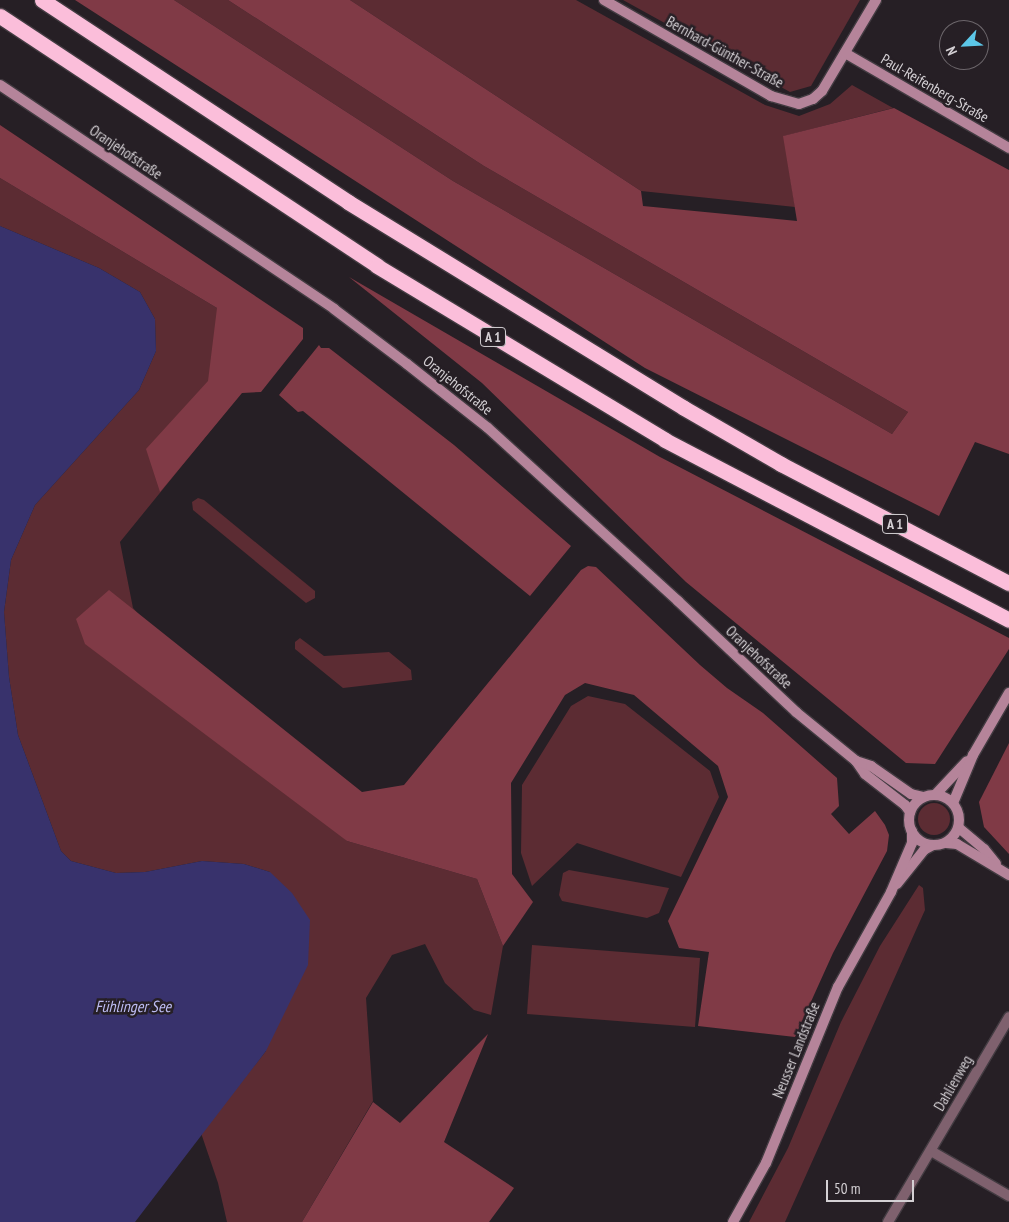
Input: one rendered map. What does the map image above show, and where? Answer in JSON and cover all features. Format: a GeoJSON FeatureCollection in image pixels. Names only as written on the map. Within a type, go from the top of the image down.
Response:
{"type":"FeatureCollection","features":[{"type":"Feature","properties":{"kind":"highway","name":"A 1"},"geometry":{"type":"LineString","coordinates":[[42,0],[348,202],[684,408],[781,464],[1009,583]]}},
{"type":"Feature","properties":{"kind":"highway","name":"A 1"},"geometry":{"type":"LineString","coordinates":[[0,16],[377,266],[665,440],[1009,620]]}},
{"type":"Feature","properties":{"kind":"street","name":"Bernhard-Günther-Straße"},"geometry":{"type":"LineString","coordinates":[[604,0],[771,96],[783,101],[799,104],[813,99],[822,91],[876,0]]}},
{"type":"Feature","properties":{"kind":"street","name":"Paul-Reifenberg-Straße"},"geometry":{"type":"LineString","coordinates":[[845,53],[1009,148]]}},
{"type":"Feature","properties":{"kind":"street","name":"Oranjehofstraße"},"geometry":{"type":"LineString","coordinates":[[0,85],[334,309],[488,428],[671,594],[796,712],[856,761],[865,774],[905,805],[910,812]]}},
{"type":"Feature","properties":{"kind":"street"},"geometry":{"type":"LineString","coordinates":[[954,803],[973,755],[1009,693]]}},
{"type":"Feature","properties":{"kind":"street"},"geometry":{"type":"LineString","coordinates":[[936,794],[973,755]]}},
{"type":"Feature","properties":{"kind":"street","name":"Oranjehofstraße"},"geometry":{"type":"LineString","coordinates":[[856,761],[871,766],[911,794],[923,797]]}},
{"type":"Feature","properties":{"kind":"street"},"geometry":{"type":"LineString","coordinates":[[946,843],[952,839],[959,828],[960,815],[954,803],[948,798],[936,794],[923,797],[917,801],[910,812],[909,825],[920,841],[933,846],[946,843],[957,844],[1009,875]]}},
{"type":"Feature","properties":{"kind":"street"},"geometry":{"type":"LineString","coordinates":[[959,828],[984,849],[998,867]]}},
{"type":"Feature","properties":{"kind":"street","name":"Neusser Landstraße"},"geometry":{"type":"LineString","coordinates":[[733,1222],[766,1163],[838,987],[891,892],[912,843],[912,831]]}},
{"type":"Feature","properties":{"kind":"street","name":"Neusser Landstraße"},"geometry":{"type":"LineString","coordinates":[[891,892],[924,850],[933,846]]}},
{"type":"Feature","properties":{"kind":"street","name":"Dahlienweg"},"geometry":{"type":"LineString","coordinates":[[888,1222],[1005,1033],[1009,1018]]}},
{"type":"Feature","properties":{"kind":"street"},"geometry":{"type":"LineString","coordinates":[[931,1151],[1009,1196]]}},
{"type":"Feature","properties":{"kind":"shaded area"},"geometry":{"type":"Polygon","coordinates":[[[75,0],[174,0],[453,181],[892,434],[908,412],[484,166],[228,0],[350,0],[641,191],[643,206],[797,221],[783,136],[894,108],[1009,170],[1009,454],[975,442],[939,516],[645,368],[75,0]]]}},
{"type":"Feature","properties":{"kind":"shaded area"},"geometry":{"type":"Polygon","coordinates":[[[174,0],[228,0],[484,166],[908,412],[892,434],[453,181],[174,0]]]}},
{"type":"Feature","properties":{"kind":"shaded area"},"geometry":{"type":"Polygon","coordinates":[[[350,0],[576,0],[765,105],[799,116],[830,104],[852,85],[893,108],[784,136],[795,207],[641,191],[350,0]]]}},
{"type":"Feature","properties":{"kind":"shaded area"},"geometry":{"type":"Polygon","coordinates":[[[623,0],[860,0],[811,86],[790,92],[623,0]]]}},
{"type":"Feature","properties":{"kind":"shaded area"},"geometry":{"type":"Polygon","coordinates":[[[0,125],[303,328],[303,339],[261,392],[242,393],[160,492],[146,449],[208,381],[217,308],[0,178],[0,125]]]}},
{"type":"Feature","properties":{"kind":"shaded area"},"geometry":{"type":"Polygon","coordinates":[[[0,178],[217,308],[242,392],[120,542],[133,608],[347,841],[477,879],[503,946],[491,1015],[474,1010],[445,983],[425,944],[392,955],[366,998],[373,1101],[302,1222],[227,1222],[218,1183],[201,1133],[266,1051],[270,872],[244,864],[202,861],[145,872],[116,873],[71,861],[61,851],[18,735],[9,677],[4,612],[11,560],[35,505],[139,390],[156,351],[155,319],[140,292],[99,268],[0,226],[0,178]]]}},
{"type":"Feature","properties":{"kind":"shaded area"},"geometry":{"type":"Polygon","coordinates":[[[349,277],[660,457],[1009,638],[1009,649],[935,764],[906,763],[686,582],[482,383],[349,277]]]}},
{"type":"Feature","properties":{"kind":"shaded area"},"geometry":{"type":"Polygon","coordinates":[[[319,345],[321,348],[329,348],[454,445],[571,546],[530,596],[303,411],[298,412],[279,395],[319,345]]]}},
{"type":"Feature","properties":{"kind":"shaded area"},"geometry":{"type":"Polygon","coordinates":[[[198,498],[204,500],[315,591],[315,598],[306,603],[193,510],[192,502],[198,498]]]}},
{"type":"Feature","properties":{"kind":"shaded area"},"geometry":{"type":"Polygon","coordinates":[[[588,566],[596,567],[700,665],[727,688],[763,713],[837,778],[839,806],[831,814],[849,834],[875,811],[885,825],[889,835],[887,851],[833,953],[795,1037],[698,1026],[709,952],[679,948],[668,921],[728,797],[718,766],[634,695],[585,683],[565,695],[511,783],[512,874],[533,902],[503,946],[477,879],[347,841],[85,644],[76,619],[109,590],[362,792],[404,785],[581,570],[588,566]]]}},
{"type":"Feature","properties":{"kind":"shaded area"},"geometry":{"type":"Polygon","coordinates":[[[300,638],[324,656],[389,652],[411,670],[412,680],[343,688],[295,649],[295,642],[300,638]]]}},
{"type":"Feature","properties":{"kind":"shaded area"},"geometry":{"type":"Polygon","coordinates":[[[588,696],[625,704],[710,771],[719,797],[681,877],[577,843],[532,886],[521,853],[522,785],[571,706],[588,696]]]}},
{"type":"Feature","properties":{"kind":"shaded area"},"geometry":{"type":"Polygon","coordinates":[[[1009,743],[1009,854],[984,827],[979,802],[1009,743]]]}},
{"type":"Feature","properties":{"kind":"shaded area"},"geometry":{"type":"Polygon","coordinates":[[[934,803],[940,804],[945,808],[949,813],[949,825],[945,830],[940,834],[934,835],[928,834],[923,830],[919,825],[918,819],[919,813],[923,808],[928,804],[934,803]]]}},
{"type":"Feature","properties":{"kind":"shaded area"},"geometry":{"type":"Polygon","coordinates":[[[569,870],[669,888],[659,913],[647,918],[562,901],[559,895],[563,873],[569,870]]]}},
{"type":"Feature","properties":{"kind":"shaded area"},"geometry":{"type":"Polygon","coordinates":[[[919,885],[923,888],[925,910],[785,1222],[749,1222],[788,1148],[841,1022],[880,946],[919,885]]]}},
{"type":"Feature","properties":{"kind":"shaded area"},"geometry":{"type":"Polygon","coordinates":[[[532,945],[700,958],[695,1027],[527,1014],[532,945]]]}},
{"type":"Feature","properties":{"kind":"shaded area"},"geometry":{"type":"Polygon","coordinates":[[[488,1034],[444,1142],[514,1188],[489,1222],[302,1222],[373,1102],[400,1123],[488,1034]]]}},
{"type":"Feature","properties":{"kind":"water","name":"Fühlinger See"},"geometry":{"type":"Polygon","coordinates":[[[0,226],[99,268],[140,292],[155,319],[156,351],[139,390],[35,505],[11,560],[4,612],[9,677],[18,735],[61,851],[71,861],[116,873],[145,872],[202,861],[244,864],[270,872],[292,893],[310,920],[308,965],[266,1051],[135,1222],[0,1222],[0,226]]]}}]}
